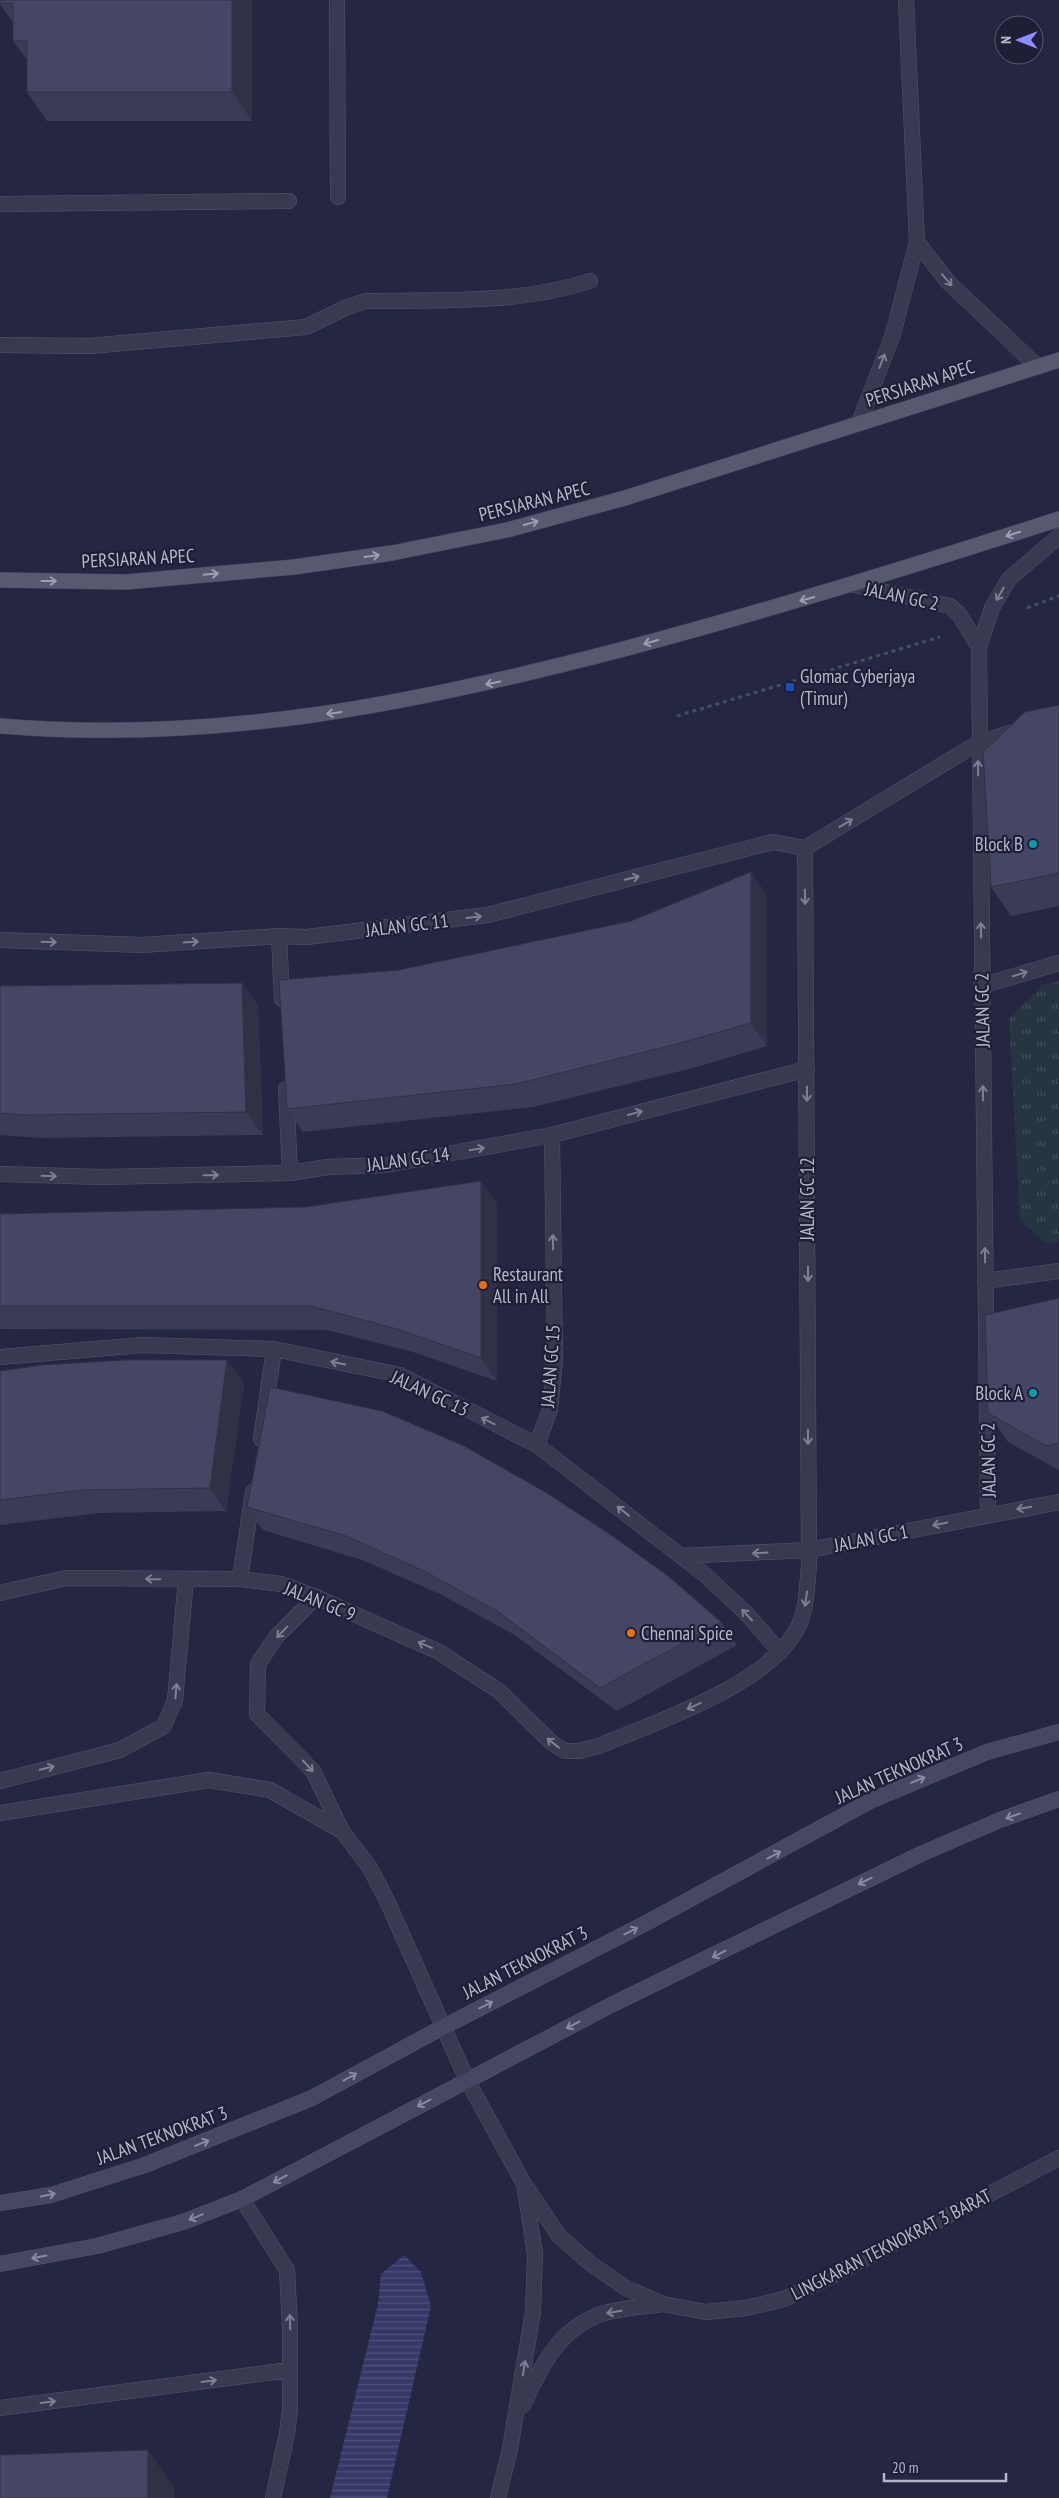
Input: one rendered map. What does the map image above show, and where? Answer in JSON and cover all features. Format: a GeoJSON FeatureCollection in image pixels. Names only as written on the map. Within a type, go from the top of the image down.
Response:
{"type":"FeatureCollection","features":[{"type":"Feature","properties":{"kind":"main road","name":"PERSIARAN APEC"},"geometry":{"type":"LineString","coordinates":[[0,580],[126,582],[294,567],[392,553],[507,530],[625,498],[1059,360]]}},
{"type":"Feature","properties":{"kind":"main road"},"geometry":{"type":"LineString","coordinates":[[0,726],[37,730],[154,731],[252,724],[364,709],[504,680],[854,585],[1059,519]]}},
{"type":"Feature","properties":{"kind":"main road","name":"JALAN TEKNOKRAT 3"},"geometry":{"type":"LineString","coordinates":[[0,2203],[51,2195],[155,2162],[312,2098],[443,2027],[648,1922],[872,1800],[987,1752],[1059,1732]]}},
{"type":"Feature","properties":{"kind":"main road"},"geometry":{"type":"LineString","coordinates":[[0,2264],[97,2246],[183,2222],[242,2199],[611,2005],[915,1857],[1000,1820],[1059,1799]]}},
{"type":"Feature","properties":{"kind":"street"},"geometry":{"type":"LineString","coordinates":[[336,0],[338,197]]}},
{"type":"Feature","properties":{"kind":"street"},"geometry":{"type":"LineString","coordinates":[[859,423],[893,334],[917,242],[906,0]]}},
{"type":"Feature","properties":{"kind":"street"},"geometry":{"type":"LineString","coordinates":[[0,204],[289,201]]}},
{"type":"Feature","properties":{"kind":"street"},"geometry":{"type":"LineString","coordinates":[[917,242],[948,282],[1038,367]]}},
{"type":"Feature","properties":{"kind":"street"},"geometry":{"type":"LineString","coordinates":[[0,345],[89,346],[306,327],[345,308],[366,301],[515,297],[567,288],[590,281]]}},
{"type":"Feature","properties":{"kind":"street","name":"JALAN GC 2"},"geometry":{"type":"LineString","coordinates":[[988,1514],[978,743],[979,647],[1000,591],[1009,579],[1059,536]]}},
{"type":"Feature","properties":{"kind":"street","name":"JALAN GC 2"},"geometry":{"type":"LineString","coordinates":[[854,585],[950,606],[959,614],[979,647]]}},
{"type":"Feature","properties":{"kind":"street"},"geometry":{"type":"LineString","coordinates":[[805,848],[978,743],[1059,718]]}},
{"type":"Feature","properties":{"kind":"street","name":"JALAN GC 11"},"geometry":{"type":"LineString","coordinates":[[0,940],[142,945],[279,936],[306,937],[487,915],[773,842],[805,848]]}},
{"type":"Feature","properties":{"kind":"street","name":"JALAN GC 12"},"geometry":{"type":"LineString","coordinates":[[599,1746],[734,1688],[780,1652],[799,1624],[806,1602],[809,1550],[805,848]]}},
{"type":"Feature","properties":{"kind":"street"},"geometry":{"type":"LineString","coordinates":[[279,936],[283,1015]]}},
{"type":"Feature","properties":{"kind":"street"},"geometry":{"type":"LineString","coordinates":[[981,986],[1059,963]]}},
{"type":"Feature","properties":{"kind":"street","name":"JALAN GC 14"},"geometry":{"type":"LineString","coordinates":[[0,1174],[102,1177],[290,1172],[328,1167],[386,1165],[552,1135],[807,1069]]}},
{"type":"Feature","properties":{"kind":"street"},"geometry":{"type":"LineString","coordinates":[[286,1074],[290,1172]]}},
{"type":"Feature","properties":{"kind":"street","name":"JALAN GC 15"},"geometry":{"type":"LineString","coordinates":[[537,1445],[550,1409],[555,1360],[552,1135]]}},
{"type":"Feature","properties":{"kind":"street"},"geometry":{"type":"LineString","coordinates":[[986,1281],[1059,1271]]}},
{"type":"Feature","properties":{"kind":"street","name":"JALAN GC 13"},"geometry":{"type":"LineString","coordinates":[[0,1357],[143,1345],[274,1350],[400,1375],[537,1445],[704,1574],[745,1612],[780,1652]]}},
{"type":"Feature","properties":{"kind":"street"},"geometry":{"type":"LineString","coordinates":[[258,1455],[274,1350]]}},
{"type":"Feature","properties":{"kind":"street"},"geometry":{"type":"LineString","coordinates":[[240,1580],[256,1474]]}},
{"type":"Feature","properties":{"kind":"street","name":"JALAN GC 1"},"geometry":{"type":"LineString","coordinates":[[681,1556],[809,1550],[988,1514],[1059,1502]]}},
{"type":"Feature","properties":{"kind":"street","name":"JALAN GC 9"},"geometry":{"type":"LineString","coordinates":[[0,1593],[66,1578],[240,1580],[281,1584],[316,1597],[439,1652],[499,1691],[552,1743],[565,1751],[579,1751],[599,1746]]}},
{"type":"Feature","properties":{"kind":"street"},"geometry":{"type":"LineString","coordinates":[[0,1781],[120,1750],[164,1726],[175,1700],[186,1580]]}},
{"type":"Feature","properties":{"kind":"street"},"geometry":{"type":"LineString","coordinates":[[316,1597],[276,1637],[258,1664],[257,1714],[313,1771],[342,1831]]}},
{"type":"Feature","properties":{"kind":"street"},"geometry":{"type":"LineString","coordinates":[[0,1813],[209,1780],[270,1790],[342,1831]]}},
{"type":"Feature","properties":{"kind":"street","name":"LINGKARAN TEKNOKRAT 3 BARAT"},"geometry":{"type":"LineString","coordinates":[[342,1831],[370,1868],[388,1903],[467,2080],[524,2184],[559,2236],[592,2264],[626,2288],[663,2304],[706,2312],[746,2308],[784,2299],[1059,2158]]}},
{"type":"Feature","properties":{"kind":"street"},"geometry":{"type":"LineString","coordinates":[[510,2451],[533,2312],[535,2277],[535,2254],[524,2184]]}},
{"type":"Feature","properties":{"kind":"street"},"geometry":{"type":"LineString","coordinates":[[242,2199],[287,2270],[290,2327],[290,2409],[274,2498]]}},
{"type":"Feature","properties":{"kind":"street"},"geometry":{"type":"LineString","coordinates":[[498,2498],[522,2408],[539,2372],[557,2343],[575,2327],[602,2314],[663,2304]]}},
{"type":"Feature","properties":{"kind":"street"},"geometry":{"type":"LineString","coordinates":[[0,2408],[289,2370]]}},
{"type":"Feature","properties":{"kind":"path"},"geometry":{"type":"LineString","coordinates":[[987,622],[1059,596]]}},
{"type":"Feature","properties":{"kind":"path"},"geometry":{"type":"LineString","coordinates":[[678,716],[968,629]]}},
{"type":"Feature","properties":{"kind":"green space"},"geometry":{"type":"Polygon","coordinates":[[[1059,981],[1059,1242],[1046,1243],[1020,1220],[1009,1019],[1043,985],[1059,981]]]}},
{"type":"Feature","properties":{"kind":"water"},"geometry":{"type":"Polygon","coordinates":[[[404,2255],[421,2272],[431,2306],[387,2498],[330,2498],[378,2304],[381,2274],[404,2255]]]}},
{"type":"Feature","properties":{"kind":"building"},"geometry":{"type":"Polygon","coordinates":[[[0,0],[232,0],[232,92],[27,92],[27,41],[13,41],[13,3],[0,3],[0,0]]]}},
{"type":"Feature","properties":{"kind":"building"},"geometry":{"type":"Polygon","coordinates":[[[1059,705],[1059,873],[991,887],[983,752],[1025,712],[1059,705]]]}},
{"type":"Feature","properties":{"kind":"building"},"geometry":{"type":"Polygon","coordinates":[[[751,872],[751,1023],[677,1044],[516,1084],[287,1109],[279,980],[399,970],[631,921],[751,872]]]}},
{"type":"Feature","properties":{"kind":"building"},"geometry":{"type":"Polygon","coordinates":[[[242,983],[246,1112],[25,1115],[0,1113],[0,986],[242,983]]]}},
{"type":"Feature","properties":{"kind":"building"},"geometry":{"type":"Polygon","coordinates":[[[481,1181],[481,1358],[397,1329],[311,1306],[0,1306],[0,1214],[306,1207],[481,1181]]]}},
{"type":"Feature","properties":{"kind":"building"},"geometry":{"type":"Polygon","coordinates":[[[1059,1298],[1059,1443],[1046,1446],[988,1413],[985,1315],[1059,1298]]]}},
{"type":"Feature","properties":{"kind":"building"},"geometry":{"type":"Polygon","coordinates":[[[126,1360],[227,1360],[210,1488],[83,1490],[0,1500],[0,1371],[42,1365],[126,1360]]]}},
{"type":"Feature","properties":{"kind":"building"},"geometry":{"type":"Polygon","coordinates":[[[270,1387],[382,1411],[464,1446],[545,1492],[608,1533],[667,1575],[721,1622],[600,1688],[497,1611],[424,1571],[346,1536],[247,1507],[270,1387]]]}},
{"type":"Feature","properties":{"kind":"building"},"geometry":{"type":"Polygon","coordinates":[[[148,2450],[148,2498],[0,2498],[0,2455],[148,2450]]]}},
{"type":"Feature","properties":{"kind":"place","name":"Glomac Cyberjaya (Timur)"},"geometry":{"type":"Point","coordinates":[790,687]}},
{"type":"Feature","properties":{"kind":"place","name":"Block B"},"geometry":{"type":"Point","coordinates":[1033,844]}},
{"type":"Feature","properties":{"kind":"place","name":"Restaurant All in All"},"geometry":{"type":"Point","coordinates":[483,1285]}},
{"type":"Feature","properties":{"kind":"place","name":"Block A"},"geometry":{"type":"Point","coordinates":[1033,1393]}},
{"type":"Feature","properties":{"kind":"place","name":"Chennai Spice"},"geometry":{"type":"Point","coordinates":[631,1633]}}]}
